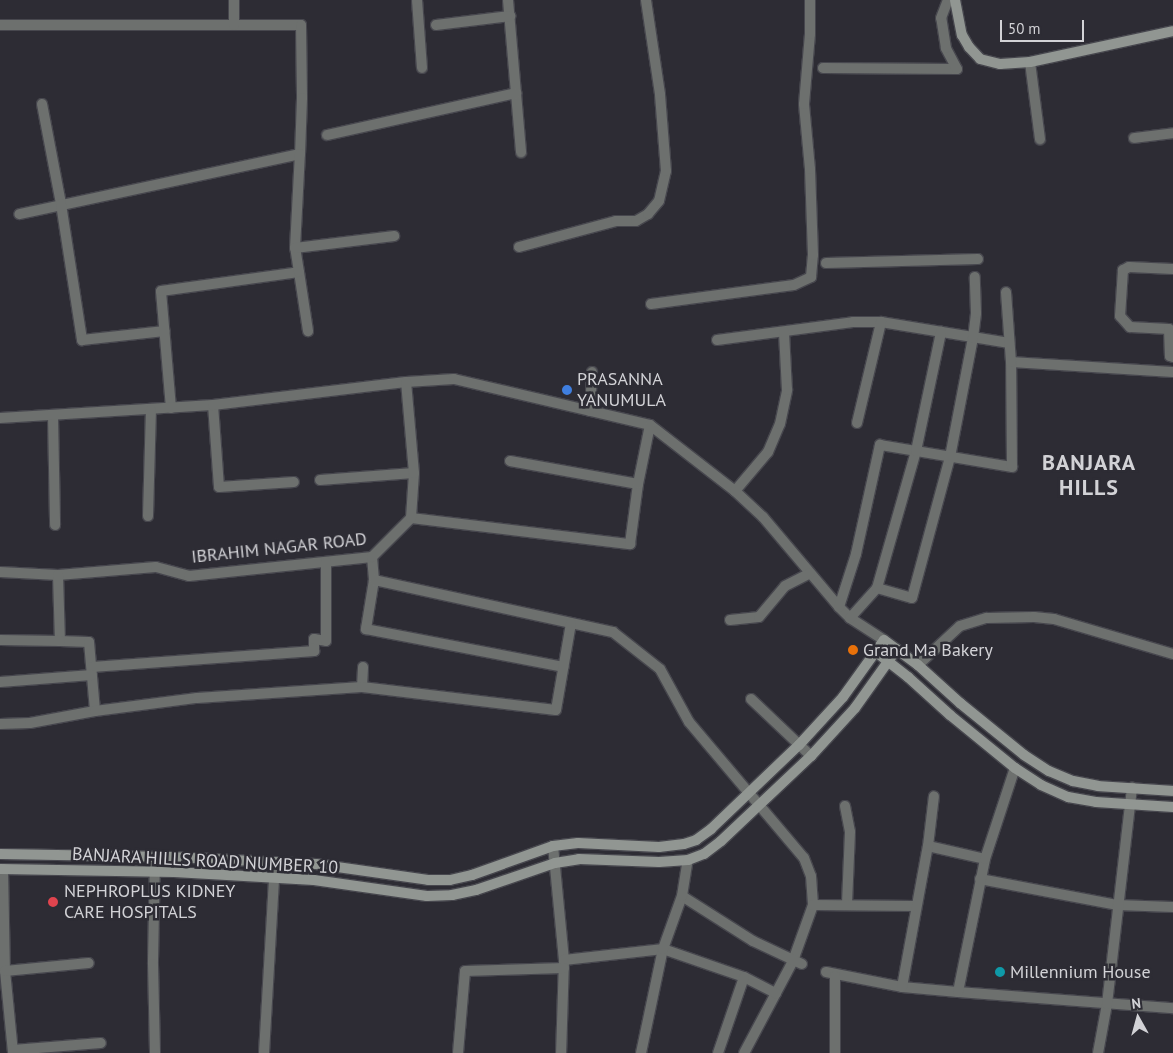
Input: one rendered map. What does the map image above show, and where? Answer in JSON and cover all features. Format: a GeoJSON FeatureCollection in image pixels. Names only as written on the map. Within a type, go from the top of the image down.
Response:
{"type":"FeatureCollection","features":[{"type":"Feature","properties":{"kind":"main road"},"geometry":{"type":"LineString","coordinates":[[955,0],[962,34],[980,59],[1000,64],[1030,62],[1173,31]]}},
{"type":"Feature","properties":{"kind":"main road"},"geometry":{"type":"LineString","coordinates":[[884,640],[918,665],[960,703],[1024,755],[1049,771],[1073,781],[1173,791]]}},
{"type":"Feature","properties":{"kind":"main road","name":"BANJARA HILLS ROAD NUMBER 10"},"geometry":{"type":"LineString","coordinates":[[0,854],[155,857],[316,864],[428,880],[450,880],[472,875],[553,846],[578,843],[659,846],[684,844],[696,840],[711,829],[799,745],[843,697],[884,640]]}},
{"type":"Feature","properties":{"kind":"main road","name":"BANJARA HILLS ROAD NUMBER 10"},"geometry":{"type":"LineString","coordinates":[[1,869],[155,872],[314,880],[427,896],[452,896],[476,890],[555,863],[579,859],[659,862],[688,860],[704,854],[721,841],[811,756],[855,708],[897,649]]}},
{"type":"Feature","properties":{"kind":"main road"},"geometry":{"type":"LineString","coordinates":[[876,652],[1015,768],[1041,785],[1068,797],[1096,802],[1173,807]]}},
{"type":"Feature","properties":{"kind":"street"},"geometry":{"type":"LineString","coordinates":[[234,0],[234,25]]}},
{"type":"Feature","properties":{"kind":"street"},"geometry":{"type":"LineString","coordinates":[[418,0],[422,68]]}},
{"type":"Feature","properties":{"kind":"street"},"geometry":{"type":"LineString","coordinates":[[508,0],[521,152]]}},
{"type":"Feature","properties":{"kind":"street"},"geometry":{"type":"LineString","coordinates":[[519,247],[616,221],[636,221],[648,214],[659,201],[666,171],[660,94],[646,0]]}},
{"type":"Feature","properties":{"kind":"street"},"geometry":{"type":"LineString","coordinates":[[651,304],[794,285],[811,277],[813,254],[810,169],[804,104],[810,0]]}},
{"type":"Feature","properties":{"kind":"street"},"geometry":{"type":"LineString","coordinates":[[823,68],[957,69],[946,48],[941,18],[948,0]]}},
{"type":"Feature","properties":{"kind":"street"},"geometry":{"type":"LineString","coordinates":[[436,25],[510,16]]}},
{"type":"Feature","properties":{"kind":"street"},"geometry":{"type":"LineString","coordinates":[[0,25],[301,25],[300,154],[296,248],[308,331]]}},
{"type":"Feature","properties":{"kind":"street"},"geometry":{"type":"LineString","coordinates":[[1030,62],[1040,139]]}},
{"type":"Feature","properties":{"kind":"street"},"geometry":{"type":"LineString","coordinates":[[327,135],[516,93]]}},
{"type":"Feature","properties":{"kind":"street"},"geometry":{"type":"LineString","coordinates":[[42,104],[61,204],[82,340],[165,331]]}},
{"type":"Feature","properties":{"kind":"street"},"geometry":{"type":"LineString","coordinates":[[1134,138],[1173,133]]}},
{"type":"Feature","properties":{"kind":"street"},"geometry":{"type":"LineString","coordinates":[[19,214],[300,154]]}},
{"type":"Feature","properties":{"kind":"street"},"geometry":{"type":"LineString","coordinates":[[296,248],[394,236]]}},
{"type":"Feature","properties":{"kind":"street"},"geometry":{"type":"LineString","coordinates":[[826,264],[978,258]]}},
{"type":"Feature","properties":{"kind":"street"},"geometry":{"type":"LineString","coordinates":[[1173,268],[1130,267],[1123,270],[1120,316],[1130,327],[1169,329],[1170,356],[1173,357]]}},
{"type":"Feature","properties":{"kind":"street"},"geometry":{"type":"LineString","coordinates":[[171,408],[161,291],[299,272]]}},
{"type":"Feature","properties":{"kind":"street"},"geometry":{"type":"LineString","coordinates":[[877,588],[912,598],[950,457],[973,338],[976,313],[975,278]]}},
{"type":"Feature","properties":{"kind":"street"},"geometry":{"type":"LineString","coordinates":[[839,607],[856,554],[880,445],[1012,467],[1011,362],[1006,292]]}},
{"type":"Feature","properties":{"kind":"street"},"geometry":{"type":"LineString","coordinates":[[717,340],[853,322],[881,322],[973,338],[1009,342]]}},
{"type":"Feature","properties":{"kind":"street"},"geometry":{"type":"LineString","coordinates":[[857,423],[881,322]]}},
{"type":"Feature","properties":{"kind":"street"},"geometry":{"type":"LineString","coordinates":[[734,491],[768,452],[780,424],[787,390],[784,332]]}},
{"type":"Feature","properties":{"kind":"street"},"geometry":{"type":"LineString","coordinates":[[850,618],[877,588],[916,451],[941,332]]}},
{"type":"Feature","properties":{"kind":"street"},"geometry":{"type":"LineString","coordinates":[[1011,362],[1173,372]]}},
{"type":"Feature","properties":{"kind":"street"},"geometry":{"type":"LineString","coordinates":[[590,411],[592,372]]}},
{"type":"Feature","properties":{"kind":"street"},"geometry":{"type":"LineString","coordinates":[[0,418],[213,405],[406,382],[454,379],[650,425],[734,491],[763,517],[839,607],[850,618],[884,640]]}},
{"type":"Feature","properties":{"kind":"street"},"geometry":{"type":"LineString","coordinates":[[406,382],[414,472],[411,518],[630,544],[638,484],[650,425]]}},
{"type":"Feature","properties":{"kind":"street"},"geometry":{"type":"LineString","coordinates":[[213,405],[218,487],[294,482]]}},
{"type":"Feature","properties":{"kind":"street"},"geometry":{"type":"LineString","coordinates":[[148,516],[151,410]]}},
{"type":"Feature","properties":{"kind":"street"},"geometry":{"type":"LineString","coordinates":[[53,416],[55,525]]}},
{"type":"Feature","properties":{"kind":"street"},"geometry":{"type":"LineString","coordinates":[[510,461],[638,484]]}},
{"type":"Feature","properties":{"kind":"street"},"geometry":{"type":"LineString","coordinates":[[320,480],[414,472]]}},
{"type":"Feature","properties":{"kind":"street","name":"IBRAHIM NAGAR ROAD"},"geometry":{"type":"LineString","coordinates":[[0,572],[58,575],[156,567],[189,576],[372,558],[411,518]]}},
{"type":"Feature","properties":{"kind":"street"},"geometry":{"type":"LineString","coordinates":[[372,558],[374,580],[366,629],[562,666]]}},
{"type":"Feature","properties":{"kind":"street"},"geometry":{"type":"LineString","coordinates":[[0,682],[92,671],[314,651],[314,639],[326,641],[326,562]]}},
{"type":"Feature","properties":{"kind":"street"},"geometry":{"type":"LineString","coordinates":[[730,620],[759,618],[785,586],[810,573]]}},
{"type":"Feature","properties":{"kind":"street"},"geometry":{"type":"LineString","coordinates":[[58,575],[60,641]]}},
{"type":"Feature","properties":{"kind":"street"},"geometry":{"type":"LineString","coordinates":[[374,580],[613,632],[660,669],[689,722],[804,858],[811,876],[813,905],[797,962],[776,993],[744,1053]]}},
{"type":"Feature","properties":{"kind":"street"},"geometry":{"type":"LineString","coordinates":[[918,665],[960,626],[987,618],[1034,617],[1054,619],[1173,654]]}},
{"type":"Feature","properties":{"kind":"street"},"geometry":{"type":"LineString","coordinates":[[0,724],[30,723],[95,711],[197,698],[362,687],[556,710],[562,666],[571,623]]}},
{"type":"Feature","properties":{"kind":"street"},"geometry":{"type":"LineString","coordinates":[[0,640],[89,642],[95,711]]}},
{"type":"Feature","properties":{"kind":"street"},"geometry":{"type":"LineString","coordinates":[[362,687],[363,667]]}},
{"type":"Feature","properties":{"kind":"street"},"geometry":{"type":"LineString","coordinates":[[750,699],[811,756]]}},
{"type":"Feature","properties":{"kind":"street"},"geometry":{"type":"LineString","coordinates":[[958,992],[985,859],[1015,768]]}},
{"type":"Feature","properties":{"kind":"street"},"geometry":{"type":"LineString","coordinates":[[1098,1053],[1107,1004],[1132,787]]}},
{"type":"Feature","properties":{"kind":"street"},"geometry":{"type":"LineString","coordinates":[[902,987],[928,846],[934,796]]}},
{"type":"Feature","properties":{"kind":"street"},"geometry":{"type":"LineString","coordinates":[[845,806],[850,832],[847,905]]}},
{"type":"Feature","properties":{"kind":"street"},"geometry":{"type":"LineString","coordinates":[[553,846],[564,964],[561,1053]]}},
{"type":"Feature","properties":{"kind":"street"},"geometry":{"type":"LineString","coordinates":[[928,846],[985,859]]}},
{"type":"Feature","properties":{"kind":"street"},"geometry":{"type":"LineString","coordinates":[[155,857],[153,964],[155,1053]]}},
{"type":"Feature","properties":{"kind":"street"},"geometry":{"type":"LineString","coordinates":[[641,1053],[663,949],[682,896],[688,860]]}},
{"type":"Feature","properties":{"kind":"street"},"geometry":{"type":"LineString","coordinates":[[264,1053],[275,862]]}},
{"type":"Feature","properties":{"kind":"street"},"geometry":{"type":"LineString","coordinates":[[1,869],[5,971],[13,1051],[99,1047]]}},
{"type":"Feature","properties":{"kind":"street"},"geometry":{"type":"LineString","coordinates":[[980,879],[1117,905],[1173,907]]}},
{"type":"Feature","properties":{"kind":"street"},"geometry":{"type":"LineString","coordinates":[[682,896],[753,941],[797,962]]}},
{"type":"Feature","properties":{"kind":"street"},"geometry":{"type":"LineString","coordinates":[[813,905],[916,906]]}},
{"type":"Feature","properties":{"kind":"street"},"geometry":{"type":"LineString","coordinates":[[458,1053],[465,971],[564,964],[663,949],[744,977],[776,993]]}},
{"type":"Feature","properties":{"kind":"street"},"geometry":{"type":"LineString","coordinates":[[5,971],[89,962]]}},
{"type":"Feature","properties":{"kind":"street"},"geometry":{"type":"LineString","coordinates":[[835,1053],[830,974],[902,987],[1173,1008]]}},
{"type":"Feature","properties":{"kind":"street"},"geometry":{"type":"LineString","coordinates":[[718,1053],[744,977]]}},
{"type":"Feature","properties":{"kind":"place","name":"PRASANNA YANUMULA"},"geometry":{"type":"Point","coordinates":[567,390]}},
{"type":"Feature","properties":{"kind":"place","name":"Grand Ma Bakery"},"geometry":{"type":"Point","coordinates":[853,650]}},
{"type":"Feature","properties":{"kind":"place","name":"NEPHROPLUS KIDNEY CARE HOSPITALS"},"geometry":{"type":"Point","coordinates":[53,902]}},
{"type":"Feature","properties":{"kind":"place","name":"Millennium House"},"geometry":{"type":"Point","coordinates":[1000,972]}},
{"type":"Feature","properties":{"kind":"district","name":"BANJARA HILLS"},"geometry":{"type":"Point","coordinates":[1089,475]}}]}
